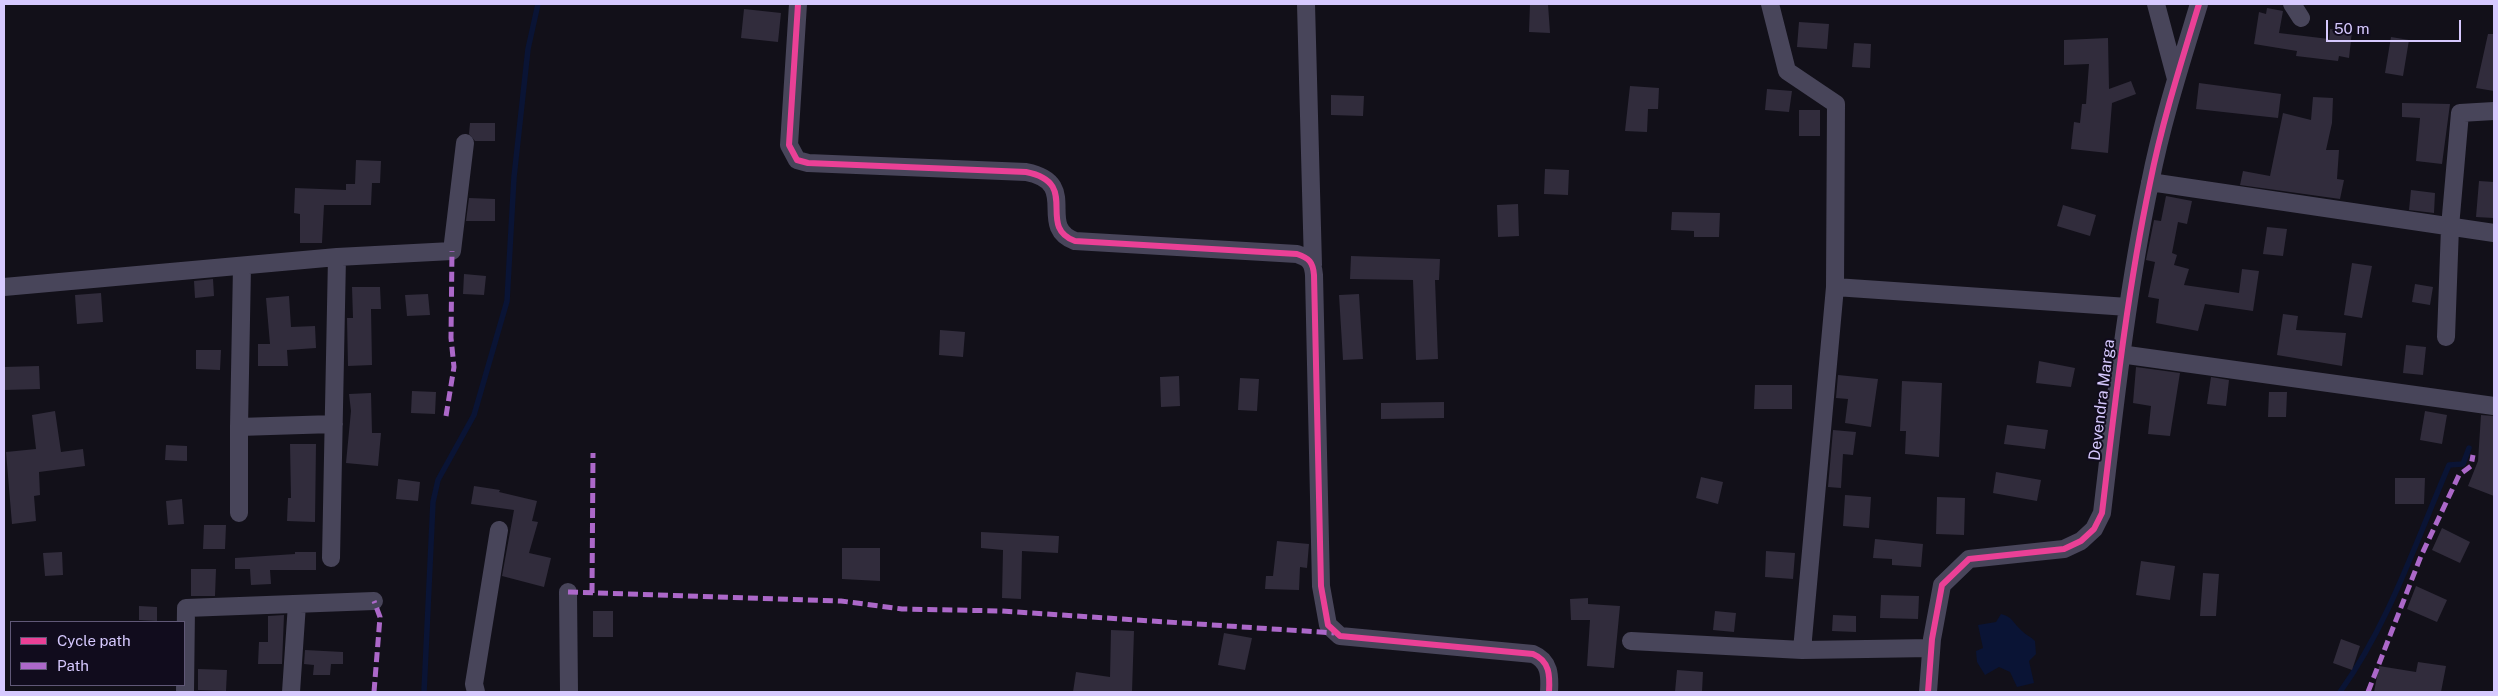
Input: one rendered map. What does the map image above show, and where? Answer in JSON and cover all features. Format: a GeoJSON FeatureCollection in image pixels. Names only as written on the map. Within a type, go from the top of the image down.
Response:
{"type":"FeatureCollection","features":[{"type":"Feature","properties":{"kind":"street"},"geometry":{"type":"LineString","coordinates":[[798,4],[790,145],[797,160],[808,163],[1026,172],[1041,175],[1050,182],[1056,194],[1057,223],[1061,232],[1066,237],[1075,241],[1297,254],[1308,258],[1313,265]]}},
{"type":"Feature","properties":{"kind":"street"},"geometry":{"type":"LineString","coordinates":[[1306,4],[1321,586],[1328,625],[1340,636],[1533,654],[1542,658],[1548,669],[1549,692]]}},
{"type":"Feature","properties":{"kind":"street"},"geometry":{"type":"LineString","coordinates":[[1770,4],[1787,71],[1836,104],[1835,287],[1802,650]]}},
{"type":"Feature","properties":{"kind":"street"},"geometry":{"type":"LineString","coordinates":[[2156,4],[2176,80]]}},
{"type":"Feature","properties":{"kind":"street","name":"Devendra Marga"},"geometry":{"type":"LineString","coordinates":[[1928,692],[1931,648],[1942,585],[1969,559],[2064,549],[2081,541],[2094,529],[2102,513],[2120,354],[2150,182],[2176,80],[2199,4]]}},
{"type":"Feature","properties":{"kind":"street"},"geometry":{"type":"LineString","coordinates":[[2446,337],[2450,227],[2460,113],[2494,111]]}},
{"type":"Feature","properties":{"kind":"street"},"geometry":{"type":"LineString","coordinates":[[4,287],[337,257],[452,251],[465,142]]}},
{"type":"Feature","properties":{"kind":"street"},"geometry":{"type":"LineString","coordinates":[[2150,182],[2494,233]]}},
{"type":"Feature","properties":{"kind":"street"},"geometry":{"type":"LineString","coordinates":[[331,558],[337,257]]}},
{"type":"Feature","properties":{"kind":"street"},"geometry":{"type":"LineString","coordinates":[[239,513],[242,266]]}},
{"type":"Feature","properties":{"kind":"street"},"geometry":{"type":"LineString","coordinates":[[1835,287],[2128,307]]}},
{"type":"Feature","properties":{"kind":"street"},"geometry":{"type":"LineString","coordinates":[[2120,354],[2494,406]]}},
{"type":"Feature","properties":{"kind":"street"},"geometry":{"type":"LineString","coordinates":[[239,427],[334,424]]}},
{"type":"Feature","properties":{"kind":"street"},"geometry":{"type":"LineString","coordinates":[[476,692],[474,684],[499,530]]}},
{"type":"Feature","properties":{"kind":"street"},"geometry":{"type":"LineString","coordinates":[[568,592],[569,692]]}},
{"type":"Feature","properties":{"kind":"street"},"geometry":{"type":"LineString","coordinates":[[185,692],[186,608],[374,601]]}},
{"type":"Feature","properties":{"kind":"street"},"geometry":{"type":"LineString","coordinates":[[291,692],[297,604]]}},
{"type":"Feature","properties":{"kind":"street"},"geometry":{"type":"LineString","coordinates":[[1630,641],[1802,650],[1931,648]]}},
{"type":"Feature","properties":{"kind":"water"},"geometry":{"type":"Polygon","coordinates":[[[2001,614],[2011,619],[2035,641],[2036,654],[2029,661],[2034,683],[2017,687],[2010,672],[1999,667],[1985,675],[1977,662],[1976,651],[1983,648],[1978,625],[1996,622],[2001,614]]]}},
{"type":"Feature","properties":{"kind":"building"},"geometry":{"type":"Polygon","coordinates":[[[1530,4],[1548,4],[1550,33],[1529,32],[1530,4]]]}},
{"type":"Feature","properties":{"kind":"building"},"geometry":{"type":"Polygon","coordinates":[[[2267,8],[2283,11],[2279,33],[2329,39],[2330,29],[2352,31],[2349,58],[2339,56],[2338,61],[2296,56],[2297,51],[2254,44],[2259,12],[2266,14],[2267,8]]]}},
{"type":"Feature","properties":{"kind":"building"},"geometry":{"type":"Polygon","coordinates":[[[744,9],[781,13],[778,42],[741,38],[744,9]]]}},
{"type":"Feature","properties":{"kind":"building"},"geometry":{"type":"Polygon","coordinates":[[[1799,22],[1829,24],[1827,49],[1797,47],[1799,22]]]}},
{"type":"Feature","properties":{"kind":"building"},"geometry":{"type":"Polygon","coordinates":[[[2488,34],[2494,34],[2494,91],[2476,88],[2488,34]]]}},
{"type":"Feature","properties":{"kind":"building"},"geometry":{"type":"Polygon","coordinates":[[[2391,37],[2409,40],[2403,76],[2385,73],[2391,37]]]}},
{"type":"Feature","properties":{"kind":"building"},"geometry":{"type":"Polygon","coordinates":[[[2108,38],[2109,89],[2131,81],[2136,94],[2112,103],[2108,153],[2071,149],[2074,122],[2080,123],[2082,104],[2086,104],[2089,64],[2064,65],[2064,40],[2108,38]]]}},
{"type":"Feature","properties":{"kind":"building"},"geometry":{"type":"Polygon","coordinates":[[[1854,43],[1871,44],[1870,68],[1852,67],[1854,43]]]}},
{"type":"Feature","properties":{"kind":"building"},"geometry":{"type":"Polygon","coordinates":[[[2199,83],[2281,94],[2278,118],[2196,109],[2199,83]]]}},
{"type":"Feature","properties":{"kind":"building"},"geometry":{"type":"Polygon","coordinates":[[[1630,86],[1659,88],[1658,109],[1648,109],[1647,132],[1625,131],[1630,86]]]}},
{"type":"Feature","properties":{"kind":"building"},"geometry":{"type":"Polygon","coordinates":[[[1767,89],[1792,91],[1789,112],[1765,110],[1767,89]]]}},
{"type":"Feature","properties":{"kind":"building"},"geometry":{"type":"Polygon","coordinates":[[[1331,95],[1364,96],[1363,116],[1331,115],[1331,95]]]}},
{"type":"Feature","properties":{"kind":"building"},"geometry":{"type":"Polygon","coordinates":[[[2313,97],[2333,98],[2332,123],[2326,150],[2339,150],[2337,179],[2344,180],[2340,199],[2240,185],[2243,171],[2270,176],[2283,113],[2311,120],[2313,97]]]}},
{"type":"Feature","properties":{"kind":"building"},"geometry":{"type":"Polygon","coordinates":[[[2402,103],[2450,104],[2442,164],[2416,161],[2420,118],[2402,117],[2402,103]]]}},
{"type":"Feature","properties":{"kind":"building"},"geometry":{"type":"Polygon","coordinates":[[[1799,110],[1820,110],[1820,136],[1799,136],[1799,110]]]}},
{"type":"Feature","properties":{"kind":"building"},"geometry":{"type":"Polygon","coordinates":[[[470,123],[495,123],[495,141],[475,141],[469,134],[470,123]]]}},
{"type":"Feature","properties":{"kind":"building"},"geometry":{"type":"Polygon","coordinates":[[[356,160],[381,161],[380,183],[372,183],[371,205],[324,205],[322,243],[300,243],[300,214],[294,213],[295,188],[346,190],[346,184],[355,184],[356,160]]]}},
{"type":"Feature","properties":{"kind":"building"},"geometry":{"type":"Polygon","coordinates":[[[1545,169],[1569,170],[1568,195],[1544,194],[1545,169]]]}},
{"type":"Feature","properties":{"kind":"building"},"geometry":{"type":"Polygon","coordinates":[[[2479,181],[2494,182],[2494,218],[2476,217],[2479,181]]]}},
{"type":"Feature","properties":{"kind":"building"},"geometry":{"type":"Polygon","coordinates":[[[2411,190],[2435,193],[2434,213],[2409,210],[2411,190]]]}},
{"type":"Feature","properties":{"kind":"building"},"geometry":{"type":"Polygon","coordinates":[[[2166,196],[2192,201],[2187,224],[2178,222],[2172,253],[2177,255],[2174,265],[2189,269],[2184,285],[2239,293],[2242,269],[2259,271],[2253,311],[2205,304],[2198,331],[2156,323],[2159,299],[2148,297],[2155,262],[2146,260],[2154,220],[2161,221],[2166,196]]]}},
{"type":"Feature","properties":{"kind":"building"},"geometry":{"type":"Polygon","coordinates":[[[469,198],[495,199],[495,221],[466,221],[469,198]]]}},
{"type":"Feature","properties":{"kind":"building"},"geometry":{"type":"Polygon","coordinates":[[[1518,204],[1519,236],[1498,237],[1497,205],[1518,204]]]}},
{"type":"Feature","properties":{"kind":"building"},"geometry":{"type":"Polygon","coordinates":[[[2063,205],[2096,215],[2090,236],[2057,226],[2063,205]]]}},
{"type":"Feature","properties":{"kind":"building"},"geometry":{"type":"Polygon","coordinates":[[[1672,212],[1720,213],[1719,237],[1694,237],[1694,231],[1671,230],[1672,212]]]}},
{"type":"Feature","properties":{"kind":"building"},"geometry":{"type":"Polygon","coordinates":[[[2267,227],[2287,229],[2283,256],[2263,254],[2267,227]]]}},
{"type":"Feature","properties":{"kind":"building"},"geometry":{"type":"Polygon","coordinates":[[[1351,256],[1440,259],[1439,280],[1435,280],[1438,359],[1416,360],[1413,280],[1350,279],[1351,256]]]}},
{"type":"Feature","properties":{"kind":"building"},"geometry":{"type":"Polygon","coordinates":[[[2352,263],[2372,266],[2362,318],[2344,315],[2352,263]]]}},
{"type":"Feature","properties":{"kind":"building"},"geometry":{"type":"Polygon","coordinates":[[[464,274],[486,276],[484,295],[463,294],[464,274]]]}},
{"type":"Feature","properties":{"kind":"building"},"geometry":{"type":"Polygon","coordinates":[[[213,279],[214,296],[195,298],[194,281],[213,279]]]}},
{"type":"Feature","properties":{"kind":"building"},"geometry":{"type":"Polygon","coordinates":[[[2415,284],[2433,287],[2430,305],[2412,302],[2415,284]]]}},
{"type":"Feature","properties":{"kind":"building"},"geometry":{"type":"Polygon","coordinates":[[[352,287],[380,287],[381,309],[371,309],[372,365],[348,366],[347,318],[353,318],[352,287]]]}},
{"type":"Feature","properties":{"kind":"building"},"geometry":{"type":"Polygon","coordinates":[[[101,293],[103,322],[77,324],[75,295],[101,293]]]}},
{"type":"Feature","properties":{"kind":"building"},"geometry":{"type":"Polygon","coordinates":[[[428,294],[430,315],[407,316],[405,295],[428,294]]]}},
{"type":"Feature","properties":{"kind":"building"},"geometry":{"type":"Polygon","coordinates":[[[1359,294],[1363,359],[1343,360],[1339,295],[1359,294]]]}},
{"type":"Feature","properties":{"kind":"building"},"geometry":{"type":"Polygon","coordinates":[[[289,296],[291,327],[315,326],[316,348],[287,350],[288,366],[258,366],[258,344],[270,344],[266,298],[289,296]]]}},
{"type":"Feature","properties":{"kind":"building"},"geometry":{"type":"Polygon","coordinates":[[[2283,314],[2298,316],[2296,330],[2346,333],[2342,366],[2277,355],[2283,314]]]}},
{"type":"Feature","properties":{"kind":"building"},"geometry":{"type":"Polygon","coordinates":[[[940,330],[965,332],[963,357],[939,355],[940,330]]]}},
{"type":"Feature","properties":{"kind":"building"},"geometry":{"type":"Polygon","coordinates":[[[2406,345],[2426,347],[2423,375],[2403,373],[2406,345]]]}},
{"type":"Feature","properties":{"kind":"building"},"geometry":{"type":"Polygon","coordinates":[[[196,350],[221,350],[220,370],[196,369],[196,350]]]}},
{"type":"Feature","properties":{"kind":"building"},"geometry":{"type":"Polygon","coordinates":[[[2039,361],[2075,368],[2071,387],[2036,383],[2039,361]]]}},
{"type":"Feature","properties":{"kind":"building"},"geometry":{"type":"Polygon","coordinates":[[[39,366],[40,389],[4,390],[4,367],[39,366]]]}},
{"type":"Feature","properties":{"kind":"building"},"geometry":{"type":"Polygon","coordinates":[[[2136,367],[2180,373],[2170,436],[2148,434],[2151,406],[2133,403],[2136,367]]]}},
{"type":"Feature","properties":{"kind":"building"},"geometry":{"type":"Polygon","coordinates":[[[1838,375],[1878,379],[1871,427],[1845,423],[1848,399],[1836,398],[1838,375]]]}},
{"type":"Feature","properties":{"kind":"building"},"geometry":{"type":"Polygon","coordinates":[[[1179,376],[1180,406],[1161,407],[1160,377],[1179,376]]]}},
{"type":"Feature","properties":{"kind":"building"},"geometry":{"type":"Polygon","coordinates":[[[2211,377],[2229,380],[2226,406],[2207,404],[2211,377]]]}},
{"type":"Feature","properties":{"kind":"building"},"geometry":{"type":"Polygon","coordinates":[[[1240,378],[1259,379],[1257,411],[1238,410],[1240,378]]]}},
{"type":"Feature","properties":{"kind":"building"},"geometry":{"type":"Polygon","coordinates":[[[1902,381],[1942,383],[1939,457],[1905,454],[1906,431],[1900,431],[1902,381]]]}},
{"type":"Feature","properties":{"kind":"building"},"geometry":{"type":"Polygon","coordinates":[[[1755,385],[1792,385],[1792,409],[1754,409],[1755,385]]]}},
{"type":"Feature","properties":{"kind":"building"},"geometry":{"type":"Polygon","coordinates":[[[412,391],[436,392],[435,414],[411,413],[412,391]]]}},
{"type":"Feature","properties":{"kind":"building"},"geometry":{"type":"Polygon","coordinates":[[[2269,392],[2287,392],[2286,417],[2268,417],[2269,392]]]}},
{"type":"Feature","properties":{"kind":"building"},"geometry":{"type":"Polygon","coordinates":[[[371,393],[372,433],[381,433],[378,466],[346,463],[351,411],[349,394],[371,393]]]}},
{"type":"Feature","properties":{"kind":"building"},"geometry":{"type":"Polygon","coordinates":[[[1444,402],[1444,418],[1381,419],[1381,403],[1444,402]]]}},
{"type":"Feature","properties":{"kind":"building"},"geometry":{"type":"Polygon","coordinates":[[[55,411],[61,452],[83,449],[85,466],[39,472],[40,495],[34,496],[36,521],[12,524],[6,452],[36,449],[32,415],[55,411]]]}},
{"type":"Feature","properties":{"kind":"building"},"geometry":{"type":"Polygon","coordinates":[[[2425,411],[2447,415],[2442,444],[2420,440],[2425,411]]]}},
{"type":"Feature","properties":{"kind":"building"},"geometry":{"type":"Polygon","coordinates":[[[2481,415],[2494,416],[2494,496],[2468,486],[2478,461],[2481,415]]]}},
{"type":"Feature","properties":{"kind":"building"},"geometry":{"type":"Polygon","coordinates":[[[2007,425],[2048,430],[2045,449],[2004,444],[2007,425]]]}},
{"type":"Feature","properties":{"kind":"building"},"geometry":{"type":"Polygon","coordinates":[[[1833,430],[1856,432],[1853,455],[1843,454],[1841,488],[1828,487],[1833,430]]]}},
{"type":"Feature","properties":{"kind":"building"},"geometry":{"type":"Polygon","coordinates":[[[290,444],[316,444],[315,522],[287,521],[288,498],[291,498],[290,444]]]}},
{"type":"Feature","properties":{"kind":"building"},"geometry":{"type":"Polygon","coordinates":[[[166,445],[187,446],[187,461],[165,460],[166,445]]]}},
{"type":"Feature","properties":{"kind":"building"},"geometry":{"type":"Polygon","coordinates":[[[1996,472],[2041,480],[2037,501],[1993,493],[1996,472]]]}},
{"type":"Feature","properties":{"kind":"building"},"geometry":{"type":"Polygon","coordinates":[[[1701,477],[1723,482],[1718,504],[1696,498],[1701,477]]]}},
{"type":"Feature","properties":{"kind":"building"},"geometry":{"type":"Polygon","coordinates":[[[2395,478],[2425,478],[2424,504],[2395,504],[2395,478]]]}},
{"type":"Feature","properties":{"kind":"building"},"geometry":{"type":"Polygon","coordinates":[[[398,479],[420,482],[418,501],[396,499],[398,479]]]}},
{"type":"Feature","properties":{"kind":"building"},"geometry":{"type":"Polygon","coordinates":[[[474,486],[500,490],[499,492],[537,501],[532,521],[538,522],[529,553],[551,558],[544,587],[502,576],[514,510],[471,504],[474,486]]]}},
{"type":"Feature","properties":{"kind":"building"},"geometry":{"type":"Polygon","coordinates":[[[1845,495],[1871,497],[1869,528],[1843,526],[1845,495]]]}},
{"type":"Feature","properties":{"kind":"building"},"geometry":{"type":"Polygon","coordinates":[[[1937,497],[1965,498],[1964,535],[1936,534],[1937,497]]]}},
{"type":"Feature","properties":{"kind":"building"},"geometry":{"type":"Polygon","coordinates":[[[182,499],[184,524],[168,525],[166,501],[182,499]]]}},
{"type":"Feature","properties":{"kind":"building"},"geometry":{"type":"Polygon","coordinates":[[[204,525],[226,525],[225,549],[203,549],[204,525]]]}},
{"type":"Feature","properties":{"kind":"building"},"geometry":{"type":"Polygon","coordinates":[[[2442,528],[2470,542],[2460,563],[2432,550],[2442,528]]]}},
{"type":"Feature","properties":{"kind":"building"},"geometry":{"type":"Polygon","coordinates":[[[981,532],[1059,536],[1058,553],[1022,551],[1021,599],[1002,598],[1003,550],[981,548],[981,532]]]}},
{"type":"Feature","properties":{"kind":"building"},"geometry":{"type":"Polygon","coordinates":[[[1875,539],[1923,544],[1921,567],[1892,565],[1892,559],[1873,558],[1875,539]]]}},
{"type":"Feature","properties":{"kind":"building"},"geometry":{"type":"Polygon","coordinates":[[[1277,541],[1309,544],[1307,568],[1300,567],[1299,590],[1265,589],[1266,576],[1273,576],[1277,541]]]}},
{"type":"Feature","properties":{"kind":"building"},"geometry":{"type":"Polygon","coordinates":[[[842,548],[880,548],[880,581],[842,579],[842,548]]]}},
{"type":"Feature","properties":{"kind":"building"},"geometry":{"type":"Polygon","coordinates":[[[1766,551],[1795,553],[1793,579],[1765,577],[1766,551]]]}},
{"type":"Feature","properties":{"kind":"building"},"geometry":{"type":"Polygon","coordinates":[[[62,552],[63,575],[45,576],[43,553],[62,552]]]}},
{"type":"Feature","properties":{"kind":"building"},"geometry":{"type":"Polygon","coordinates":[[[295,552],[316,552],[316,570],[270,570],[271,584],[251,585],[250,569],[235,569],[235,558],[295,554],[295,552]]]}},
{"type":"Feature","properties":{"kind":"building"},"geometry":{"type":"Polygon","coordinates":[[[2141,561],[2175,566],[2170,600],[2136,595],[2141,561]]]}},
{"type":"Feature","properties":{"kind":"building"},"geometry":{"type":"Polygon","coordinates":[[[191,569],[216,569],[215,596],[191,596],[191,569]]]}},
{"type":"Feature","properties":{"kind":"building"},"geometry":{"type":"Polygon","coordinates":[[[2203,573],[2219,574],[2216,616],[2200,616],[2203,573]]]}},
{"type":"Feature","properties":{"kind":"building"},"geometry":{"type":"Polygon","coordinates":[[[2416,586],[2447,600],[2437,622],[2407,609],[2416,586]]]}},
{"type":"Feature","properties":{"kind":"building"},"geometry":{"type":"Polygon","coordinates":[[[1881,595],[1919,596],[1918,619],[1880,618],[1881,595]]]}},
{"type":"Feature","properties":{"kind":"building"},"geometry":{"type":"Polygon","coordinates":[[[1588,598],[1588,604],[1620,606],[1614,668],[1587,666],[1590,620],[1571,620],[1570,599],[1588,598]]]}},
{"type":"Feature","properties":{"kind":"building"},"geometry":{"type":"Polygon","coordinates":[[[139,606],[157,607],[157,621],[139,620],[139,606]]]}},
{"type":"Feature","properties":{"kind":"building"},"geometry":{"type":"Polygon","coordinates":[[[593,611],[613,611],[613,637],[593,637],[593,611]]]}},
{"type":"Feature","properties":{"kind":"building"},"geometry":{"type":"Polygon","coordinates":[[[1715,611],[1736,613],[1734,632],[1713,630],[1715,611]]]}},
{"type":"Feature","properties":{"kind":"building"},"geometry":{"type":"Polygon","coordinates":[[[284,615],[282,664],[258,664],[259,642],[268,642],[268,616],[284,615]]]}},
{"type":"Feature","properties":{"kind":"building"},"geometry":{"type":"Polygon","coordinates":[[[1833,615],[1856,616],[1856,632],[1832,631],[1833,615]]]}},
{"type":"Feature","properties":{"kind":"building"},"geometry":{"type":"Polygon","coordinates":[[[1111,630],[1134,631],[1132,692],[1073,692],[1076,672],[1110,677],[1111,630]]]}},
{"type":"Feature","properties":{"kind":"building"},"geometry":{"type":"Polygon","coordinates":[[[1224,633],[1252,638],[1245,670],[1218,665],[1224,633]]]}},
{"type":"Feature","properties":{"kind":"building"},"geometry":{"type":"Polygon","coordinates":[[[2341,639],[2360,646],[2352,670],[2333,663],[2341,639]]]}},
{"type":"Feature","properties":{"kind":"building"},"geometry":{"type":"Polygon","coordinates":[[[305,650],[343,652],[343,664],[331,664],[330,675],[313,675],[314,665],[304,664],[305,650]]]}},
{"type":"Feature","properties":{"kind":"building"},"geometry":{"type":"Polygon","coordinates":[[[2418,662],[2446,666],[2441,692],[2374,692],[2379,666],[2416,672],[2418,662]]]}},
{"type":"Feature","properties":{"kind":"building"},"geometry":{"type":"Polygon","coordinates":[[[198,669],[227,670],[226,691],[198,690],[198,669]]]}},
{"type":"Feature","properties":{"kind":"building"},"geometry":{"type":"Polygon","coordinates":[[[1677,670],[1703,672],[1702,692],[1675,692],[1677,670]]]}},
{"type":"Feature","properties":{"kind":"waterway"},"geometry":{"type":"LineString","coordinates":[[424,692],[433,502],[438,480],[474,415],[507,301],[514,177],[528,49],[538,4]]}},
{"type":"Feature","properties":{"kind":"waterway"},"geometry":{"type":"LineString","coordinates":[[2340,692],[2373,639],[2387,610],[2449,465],[2463,464],[2469,448]]}},
{"type":"Feature","properties":{"kind":"marked path"},"geometry":{"type":"LineString","coordinates":[[446,416],[454,367],[451,338],[452,251]]}},
{"type":"Feature","properties":{"kind":"marked path"},"geometry":{"type":"LineString","coordinates":[[592,593],[593,453]]}},
{"type":"Feature","properties":{"kind":"marked path"},"geometry":{"type":"LineString","coordinates":[[2368,692],[2421,556],[2459,475],[2471,466],[2473,455]]}},
{"type":"Feature","properties":{"kind":"marked path"},"geometry":{"type":"LineString","coordinates":[[568,592],[841,601],[902,609],[1001,611],[1334,633]]}},
{"type":"Feature","properties":{"kind":"marked path"},"geometry":{"type":"LineString","coordinates":[[374,601],[380,617],[374,692]]}},
{"type":"Feature","properties":{"kind":"cycle path"},"geometry":{"type":"LineString","coordinates":[[798,4],[789,145],[797,160],[808,163],[1026,172],[1043,178],[1052,185],[1056,195],[1058,225],[1064,234],[1075,241],[1297,254],[1305,257],[1313,267],[1314,275],[1321,586],[1328,625],[1340,636],[1533,654],[1539,657],[1546,665],[1549,675],[1549,692]]}},
{"type":"Feature","properties":{"kind":"cycle path"},"geometry":{"type":"LineString","coordinates":[[1928,692],[1932,639],[1942,585],[1969,559],[2064,549],[2081,541],[2094,529],[2102,513],[2122,348],[2142,224],[2160,138],[2199,4]]}}]}
